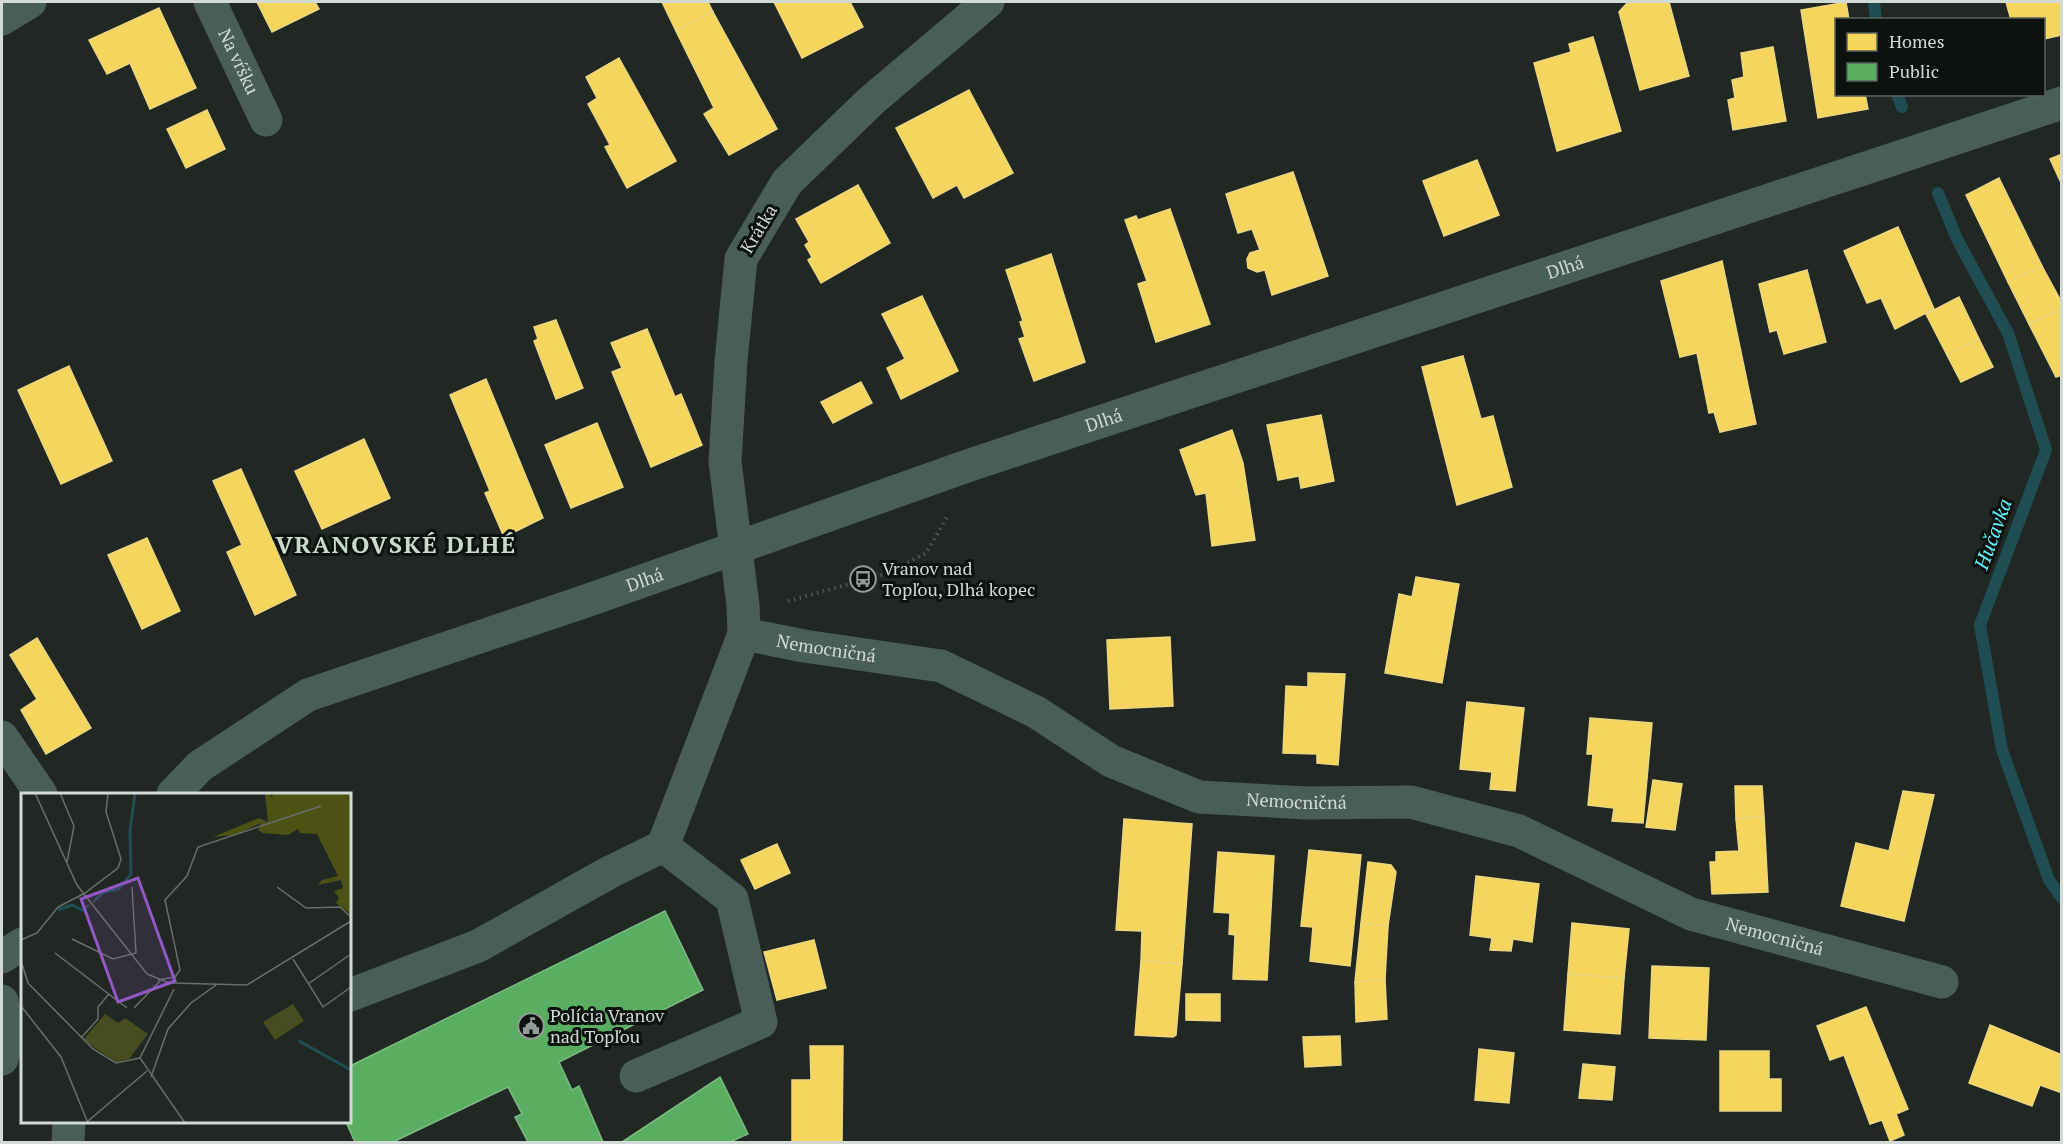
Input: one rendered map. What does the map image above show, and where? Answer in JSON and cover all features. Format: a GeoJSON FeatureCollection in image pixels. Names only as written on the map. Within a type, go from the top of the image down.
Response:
{"type":"FeatureCollection","features":[{"type":"Feature","properties":{"kind":"street"},"geometry":{"type":"LineString","coordinates":[[2,19],[30,2]]}},
{"type":"Feature","properties":{"kind":"street","name":"Na vŕšku"},"geometry":{"type":"LineString","coordinates":[[210,2],[266,120]]}},
{"type":"Feature","properties":{"kind":"street","name":"Krátka"},"geometry":{"type":"LineString","coordinates":[[735,547],[725,462],[731,361],[741,259],[787,182],[871,101],[988,2]]}},
{"type":"Feature","properties":{"kind":"street","name":"Dlhá"},"geometry":{"type":"LineString","coordinates":[[175,793],[200,766],[308,695],[586,601],[970,465],[2061,103]]}},
{"type":"Feature","properties":{"kind":"street"},"geometry":{"type":"LineString","coordinates":[[351,995],[478,946],[610,872],[663,846],[744,634],[743,605],[735,547]]}},
{"type":"Feature","properties":{"kind":"street","name":"Nemocničná"},"geometry":{"type":"LineString","coordinates":[[744,634],[804,646],[941,666],[1036,712],[1111,761],[1199,797],[1307,803],[1411,802],[1519,831],[1691,914],[1942,982]]}},
{"type":"Feature","properties":{"kind":"street"},"geometry":{"type":"LineString","coordinates":[[2,737],[40,793]]}},
{"type":"Feature","properties":{"kind":"street"},"geometry":{"type":"LineString","coordinates":[[636,1076],[761,1022],[732,899],[663,846]]}},
{"type":"Feature","properties":{"kind":"street"},"geometry":{"type":"LineString","coordinates":[[2,957],[21,945]]}},
{"type":"Feature","properties":{"kind":"street"},"geometry":{"type":"LineString","coordinates":[[4,1030],[21,997]]}},
{"type":"Feature","properties":{"kind":"street"},"geometry":{"type":"LineString","coordinates":[[68,1143],[69,1123]]}},
{"type":"Feature","properties":{"kind":"path"},"geometry":{"type":"LineString","coordinates":[[788,601],[885,574],[926,553],[947,517]]}},
{"type":"Feature","properties":{"kind":"building: Homes"},"geometry":{"type":"Polygon","coordinates":[[[257,2],[315,2],[319,9],[272,32],[257,2]]]}},
{"type":"Feature","properties":{"kind":"building: Homes"},"geometry":{"type":"Polygon","coordinates":[[[662,2],[708,2],[713,12],[676,31],[662,2]]]}},
{"type":"Feature","properties":{"kind":"building: Homes"},"geometry":{"type":"Polygon","coordinates":[[[774,2],[850,2],[863,27],[802,58],[774,2]]]}},
{"type":"Feature","properties":{"kind":"building: Homes"},"geometry":{"type":"Polygon","coordinates":[[[1628,2],[1669,2],[1689,76],[1640,90],[1619,12],[1628,2]]]}},
{"type":"Feature","properties":{"kind":"building: Homes"},"geometry":{"type":"Polygon","coordinates":[[[1846,2],[1849,18],[1835,18],[1835,96],[1865,96],[1868,109],[1818,118],[1801,10],[1846,2]]]}},
{"type":"Feature","properties":{"kind":"building: Homes"},"geometry":{"type":"Polygon","coordinates":[[[2006,2],[2062,2],[2062,35],[2045,39],[2045,18],[2010,18],[2006,2]]]}},
{"type":"Feature","properties":{"kind":"building: Homes"},"geometry":{"type":"Polygon","coordinates":[[[159,8],[196,88],[150,109],[130,63],[107,74],[89,40],[159,8]]]}},
{"type":"Feature","properties":{"kind":"building: Homes"},"geometry":{"type":"Polygon","coordinates":[[[713,12],[777,129],[729,155],[704,114],[714,108],[676,31],[713,12]]]}},
{"type":"Feature","properties":{"kind":"building: Homes"},"geometry":{"type":"Polygon","coordinates":[[[1593,37],[1621,131],[1557,151],[1534,63],[1571,52],[1569,44],[1593,37]]]}},
{"type":"Feature","properties":{"kind":"building: Homes"},"geometry":{"type":"Polygon","coordinates":[[[1773,47],[1786,121],[1733,130],[1728,100],[1735,98],[1732,80],[1744,77],[1741,53],[1773,47]]]}},
{"type":"Feature","properties":{"kind":"building: Homes"},"geometry":{"type":"Polygon","coordinates":[[[619,58],[676,161],[627,188],[605,147],[610,145],[588,104],[597,98],[586,77],[619,58]]]}},
{"type":"Feature","properties":{"kind":"building: Homes"},"geometry":{"type":"Polygon","coordinates":[[[969,90],[1013,173],[964,198],[957,185],[933,198],[896,128],[969,90]]]}},
{"type":"Feature","properties":{"kind":"building: Homes"},"geometry":{"type":"Polygon","coordinates":[[[207,110],[225,149],[186,168],[167,129],[207,110]]]}},
{"type":"Feature","properties":{"kind":"building: Homes"},"geometry":{"type":"Polygon","coordinates":[[[2062,154],[2062,185],[2050,159],[2062,154]]]}},
{"type":"Feature","properties":{"kind":"building: Homes"},"geometry":{"type":"Polygon","coordinates":[[[1477,160],[1499,215],[1444,236],[1423,181],[1477,160]]]}},
{"type":"Feature","properties":{"kind":"building: Homes"},"geometry":{"type":"Polygon","coordinates":[[[1293,172],[1328,276],[1272,295],[1265,270],[1257,272],[1248,268],[1247,259],[1250,253],[1260,250],[1252,229],[1238,233],[1226,194],[1293,172]]]}},
{"type":"Feature","properties":{"kind":"building: Homes"},"geometry":{"type":"Polygon","coordinates":[[[1999,178],[2042,266],[2008,282],[1966,195],[1999,178]]]}},
{"type":"Feature","properties":{"kind":"building: Homes"},"geometry":{"type":"Polygon","coordinates":[[[858,185],[890,243],[821,283],[808,260],[812,257],[805,245],[809,242],[796,219],[858,185]]]}},
{"type":"Feature","properties":{"kind":"building: Homes"},"geometry":{"type":"Polygon","coordinates":[[[1170,209],[1210,324],[1156,342],[1138,284],[1147,281],[1125,220],[1136,216],[1138,220],[1170,209]]]}},
{"type":"Feature","properties":{"kind":"building: Homes"},"geometry":{"type":"Polygon","coordinates":[[[1898,227],[1934,309],[1895,329],[1881,298],[1867,303],[1844,251],[1898,227]]]}},
{"type":"Feature","properties":{"kind":"building: Homes"},"geometry":{"type":"Polygon","coordinates":[[[1051,254],[1085,362],[1034,381],[1019,339],[1025,337],[1020,322],[1023,321],[1006,270],[1051,254]]]}},
{"type":"Feature","properties":{"kind":"building: Homes"},"geometry":{"type":"Polygon","coordinates":[[[1722,261],[1756,424],[1720,432],[1714,412],[1709,413],[1697,353],[1680,357],[1661,281],[1722,261]]]}},
{"type":"Feature","properties":{"kind":"building: Homes"},"geometry":{"type":"Polygon","coordinates":[[[2042,266],[2062,303],[2062,309],[2029,324],[2008,282],[2042,266]]]}},
{"type":"Feature","properties":{"kind":"building: Homes"},"geometry":{"type":"Polygon","coordinates":[[[1807,270],[1826,342],[1784,354],[1777,330],[1770,332],[1759,284],[1807,270]]]}},
{"type":"Feature","properties":{"kind":"building: Homes"},"geometry":{"type":"Polygon","coordinates":[[[922,296],[958,371],[901,399],[887,368],[905,359],[882,314],[922,296]]]}},
{"type":"Feature","properties":{"kind":"building: Homes"},"geometry":{"type":"Polygon","coordinates":[[[1959,297],[1979,339],[1947,355],[1926,314],[1959,297]]]}},
{"type":"Feature","properties":{"kind":"building: Homes"},"geometry":{"type":"Polygon","coordinates":[[[2062,309],[2062,375],[2056,377],[2029,324],[2062,309]]]}},
{"type":"Feature","properties":{"kind":"building: Homes"},"geometry":{"type":"Polygon","coordinates":[[[556,320],[583,388],[556,399],[534,341],[538,339],[534,327],[556,320]]]}},
{"type":"Feature","properties":{"kind":"building: Homes"},"geometry":{"type":"Polygon","coordinates":[[[647,329],[675,397],[681,394],[702,445],[651,467],[612,372],[622,368],[611,343],[647,329]]]}},
{"type":"Feature","properties":{"kind":"building: Homes"},"geometry":{"type":"Polygon","coordinates":[[[1979,339],[1993,367],[1961,382],[1947,355],[1979,339]]]}},
{"type":"Feature","properties":{"kind":"building: Homes"},"geometry":{"type":"Polygon","coordinates":[[[1463,356],[1481,419],[1493,416],[1512,487],[1457,505],[1422,367],[1463,356]]]}},
{"type":"Feature","properties":{"kind":"building: Homes"},"geometry":{"type":"Polygon","coordinates":[[[69,366],[112,461],[61,484],[18,390],[69,366]]]}},
{"type":"Feature","properties":{"kind":"building: Homes"},"geometry":{"type":"Polygon","coordinates":[[[486,379],[543,518],[504,537],[485,493],[490,491],[450,395],[486,379]]]}},
{"type":"Feature","properties":{"kind":"building: Homes"},"geometry":{"type":"Polygon","coordinates":[[[861,382],[872,403],[833,423],[821,402],[861,382]]]}},
{"type":"Feature","properties":{"kind":"building: Homes"},"geometry":{"type":"Polygon","coordinates":[[[1321,415],[1334,481],[1301,488],[1299,476],[1278,480],[1267,425],[1321,415]]]}},
{"type":"Feature","properties":{"kind":"building: Homes"},"geometry":{"type":"Polygon","coordinates":[[[597,423],[623,487],[571,508],[545,445],[597,423]]]}},
{"type":"Feature","properties":{"kind":"building: Homes"},"geometry":{"type":"Polygon","coordinates":[[[1232,430],[1243,463],[1255,540],[1212,546],[1206,493],[1196,495],[1180,450],[1232,430]]]}},
{"type":"Feature","properties":{"kind":"building: Homes"},"geometry":{"type":"Polygon","coordinates":[[[364,439],[390,498],[322,529],[295,471],[364,439]]]}},
{"type":"Feature","properties":{"kind":"building: Homes"},"geometry":{"type":"Polygon","coordinates":[[[241,469],[296,595],[255,615],[227,552],[242,545],[213,481],[241,469]]]}},
{"type":"Feature","properties":{"kind":"building: Homes"},"geometry":{"type":"Polygon","coordinates":[[[147,538],[180,611],[142,629],[108,555],[147,538]]]}},
{"type":"Feature","properties":{"kind":"building: Homes"},"geometry":{"type":"Polygon","coordinates":[[[1416,577],[1459,584],[1442,683],[1385,673],[1399,594],[1412,597],[1416,577]]]}},
{"type":"Feature","properties":{"kind":"building: Homes"},"geometry":{"type":"Polygon","coordinates":[[[1170,637],[1173,706],[1110,709],[1107,640],[1170,637]]]}},
{"type":"Feature","properties":{"kind":"building: Homes"},"geometry":{"type":"Polygon","coordinates":[[[37,638],[91,728],[46,754],[21,710],[37,699],[10,655],[37,638]]]}},
{"type":"Feature","properties":{"kind":"building: Homes"},"geometry":{"type":"Polygon","coordinates":[[[1308,673],[1345,674],[1338,765],[1317,763],[1317,754],[1283,753],[1286,686],[1308,687],[1308,673]]]}},
{"type":"Feature","properties":{"kind":"building: Homes"},"geometry":{"type":"Polygon","coordinates":[[[1467,702],[1524,708],[1515,791],[1490,789],[1492,772],[1460,769],[1467,702]]]}},
{"type":"Feature","properties":{"kind":"building: Homes"},"geometry":{"type":"Polygon","coordinates":[[[1590,718],[1652,723],[1643,823],[1612,821],[1614,808],[1588,805],[1593,754],[1587,754],[1590,718]]]}},
{"type":"Feature","properties":{"kind":"building: Homes"},"geometry":{"type":"Polygon","coordinates":[[[1653,780],[1682,784],[1675,830],[1646,827],[1653,780]]]}},
{"type":"Feature","properties":{"kind":"building: Homes"},"geometry":{"type":"Polygon","coordinates":[[[1735,786],[1762,786],[1764,816],[1736,819],[1735,786]]]}},
{"type":"Feature","properties":{"kind":"building: Homes"},"geometry":{"type":"Polygon","coordinates":[[[1903,791],[1934,795],[1904,921],[1841,906],[1856,843],[1889,851],[1903,791]]]}},
{"type":"Feature","properties":{"kind":"building: Homes"},"geometry":{"type":"Polygon","coordinates":[[[1764,816],[1768,892],[1712,894],[1710,862],[1716,862],[1716,852],[1739,851],[1736,819],[1764,816]]]}},
{"type":"Feature","properties":{"kind":"building: Homes"},"geometry":{"type":"Polygon","coordinates":[[[1124,819],[1192,824],[1182,964],[1141,961],[1142,931],[1116,930],[1124,819]]]}},
{"type":"Feature","properties":{"kind":"building: Homes"},"geometry":{"type":"Polygon","coordinates":[[[777,844],[790,873],[755,889],[741,860],[777,844]]]}},
{"type":"Feature","properties":{"kind":"building: Homes"},"geometry":{"type":"Polygon","coordinates":[[[1309,850],[1361,855],[1350,966],[1310,961],[1313,927],[1301,926],[1309,850]]]}},
{"type":"Feature","properties":{"kind":"building: Homes"},"geometry":{"type":"Polygon","coordinates":[[[1218,852],[1274,856],[1267,980],[1233,979],[1235,935],[1229,934],[1230,913],[1214,912],[1218,852]]]}},
{"type":"Feature","properties":{"kind":"building: Homes"},"geometry":{"type":"Polygon","coordinates":[[[1368,862],[1391,865],[1396,872],[1388,926],[1361,923],[1368,862]]]}},
{"type":"Feature","properties":{"kind":"building: Homes"},"geometry":{"type":"Polygon","coordinates":[[[1476,876],[1539,884],[1532,942],[1513,939],[1511,951],[1490,950],[1492,938],[1470,935],[1476,876]]]}},
{"type":"Feature","properties":{"kind":"building: Homes"},"geometry":{"type":"Polygon","coordinates":[[[1361,923],[1388,926],[1385,979],[1355,982],[1361,923]]]}},
{"type":"Feature","properties":{"kind":"building: Homes"},"geometry":{"type":"Polygon","coordinates":[[[1572,923],[1629,929],[1624,978],[1568,974],[1572,923]]]}},
{"type":"Feature","properties":{"kind":"building: Homes"},"geometry":{"type":"Polygon","coordinates":[[[814,940],[826,988],[777,1000],[764,952],[814,940]]]}},
{"type":"Feature","properties":{"kind":"building: Homes"},"geometry":{"type":"Polygon","coordinates":[[[1141,961],[1182,964],[1176,1035],[1173,1037],[1135,1035],[1141,961]]]}},
{"type":"Feature","properties":{"kind":"building: Homes"},"geometry":{"type":"Polygon","coordinates":[[[1652,966],[1709,968],[1706,1040],[1649,1038],[1652,966]]]}},
{"type":"Feature","properties":{"kind":"building: Homes"},"geometry":{"type":"Polygon","coordinates":[[[1568,974],[1624,978],[1620,1034],[1564,1030],[1568,974]]]}},
{"type":"Feature","properties":{"kind":"building: Homes"},"geometry":{"type":"Polygon","coordinates":[[[1385,979],[1387,1019],[1356,1022],[1355,982],[1385,979]]]}},
{"type":"Feature","properties":{"kind":"building: Homes"},"geometry":{"type":"Polygon","coordinates":[[[1186,994],[1220,994],[1220,1021],[1186,1020],[1186,994]]]}},
{"type":"Feature","properties":{"kind":"building: Homes"},"geometry":{"type":"Polygon","coordinates":[[[1866,1007],[1908,1109],[1896,1114],[1904,1135],[1890,1141],[1882,1120],[1870,1124],[1844,1055],[1830,1060],[1817,1026],[1866,1007]]]}},
{"type":"Feature","properties":{"kind":"building: Homes"},"geometry":{"type":"Polygon","coordinates":[[[1990,1025],[2062,1055],[2062,1093],[2040,1085],[2032,1106],[1969,1083],[1990,1025]]]}},
{"type":"Feature","properties":{"kind":"building: Homes"},"geometry":{"type":"Polygon","coordinates":[[[1340,1036],[1341,1065],[1305,1067],[1303,1037],[1340,1036]]]}},
{"type":"Feature","properties":{"kind":"building: Homes"},"geometry":{"type":"Polygon","coordinates":[[[810,1046],[843,1046],[842,1142],[792,1142],[792,1080],[811,1080],[810,1046]]]}},
{"type":"Feature","properties":{"kind":"building: Homes"},"geometry":{"type":"Polygon","coordinates":[[[1479,1049],[1514,1053],[1509,1103],[1475,1100],[1479,1049]]]}},
{"type":"Feature","properties":{"kind":"building: Homes"},"geometry":{"type":"Polygon","coordinates":[[[1720,1051],[1769,1051],[1769,1079],[1781,1079],[1781,1111],[1720,1111],[1720,1051]]]}},
{"type":"Feature","properties":{"kind":"building: Homes"},"geometry":{"type":"Polygon","coordinates":[[[1583,1064],[1615,1067],[1612,1100],[1579,1098],[1583,1064]]]}},
{"type":"Feature","properties":{"kind":"building: Public","name":"Polícia Vranov nad Topľou"},"geometry":{"type":"Polygon","coordinates":[[[665,911],[703,990],[559,1062],[572,1090],[579,1086],[603,1142],[528,1142],[515,1117],[522,1114],[508,1087],[393,1142],[355,1142],[346,1123],[351,1123],[351,1066],[665,911]]]}},
{"type":"Feature","properties":{"kind":"building: Public"},"geometry":{"type":"Polygon","coordinates":[[[720,1077],[748,1134],[730,1142],[622,1142],[720,1077]]]}},
{"type":"Feature","properties":{"kind":"waterway","name":"Hučavka"},"geometry":{"type":"LineString","coordinates":[[1874,2],[1876,18]]}},
{"type":"Feature","properties":{"kind":"waterway","name":"Hučavka"},"geometry":{"type":"LineString","coordinates":[[1898,96],[1902,107]]}},
{"type":"Feature","properties":{"kind":"waterway","name":"Hučavka"},"geometry":{"type":"LineString","coordinates":[[1938,193],[1957,239],[2008,333],[2046,450],[1980,625],[2002,750],[2049,880],[2062,898]]}},
{"type":"Feature","properties":{"kind":"place","name":"Vranov nad Topľou, Dlhá kopec"},"geometry":{"type":"Point","coordinates":[863,579]}},
{"type":"Feature","properties":{"kind":"place","name":"Polícia Vranov nad Topľou"},"geometry":{"type":"Point","coordinates":[531,1026]}},
{"type":"Feature","properties":{"kind":"district","name":"VRANOVSKÉ DLHÉ"},"geometry":{"type":"Point","coordinates":[396,545]}}]}
